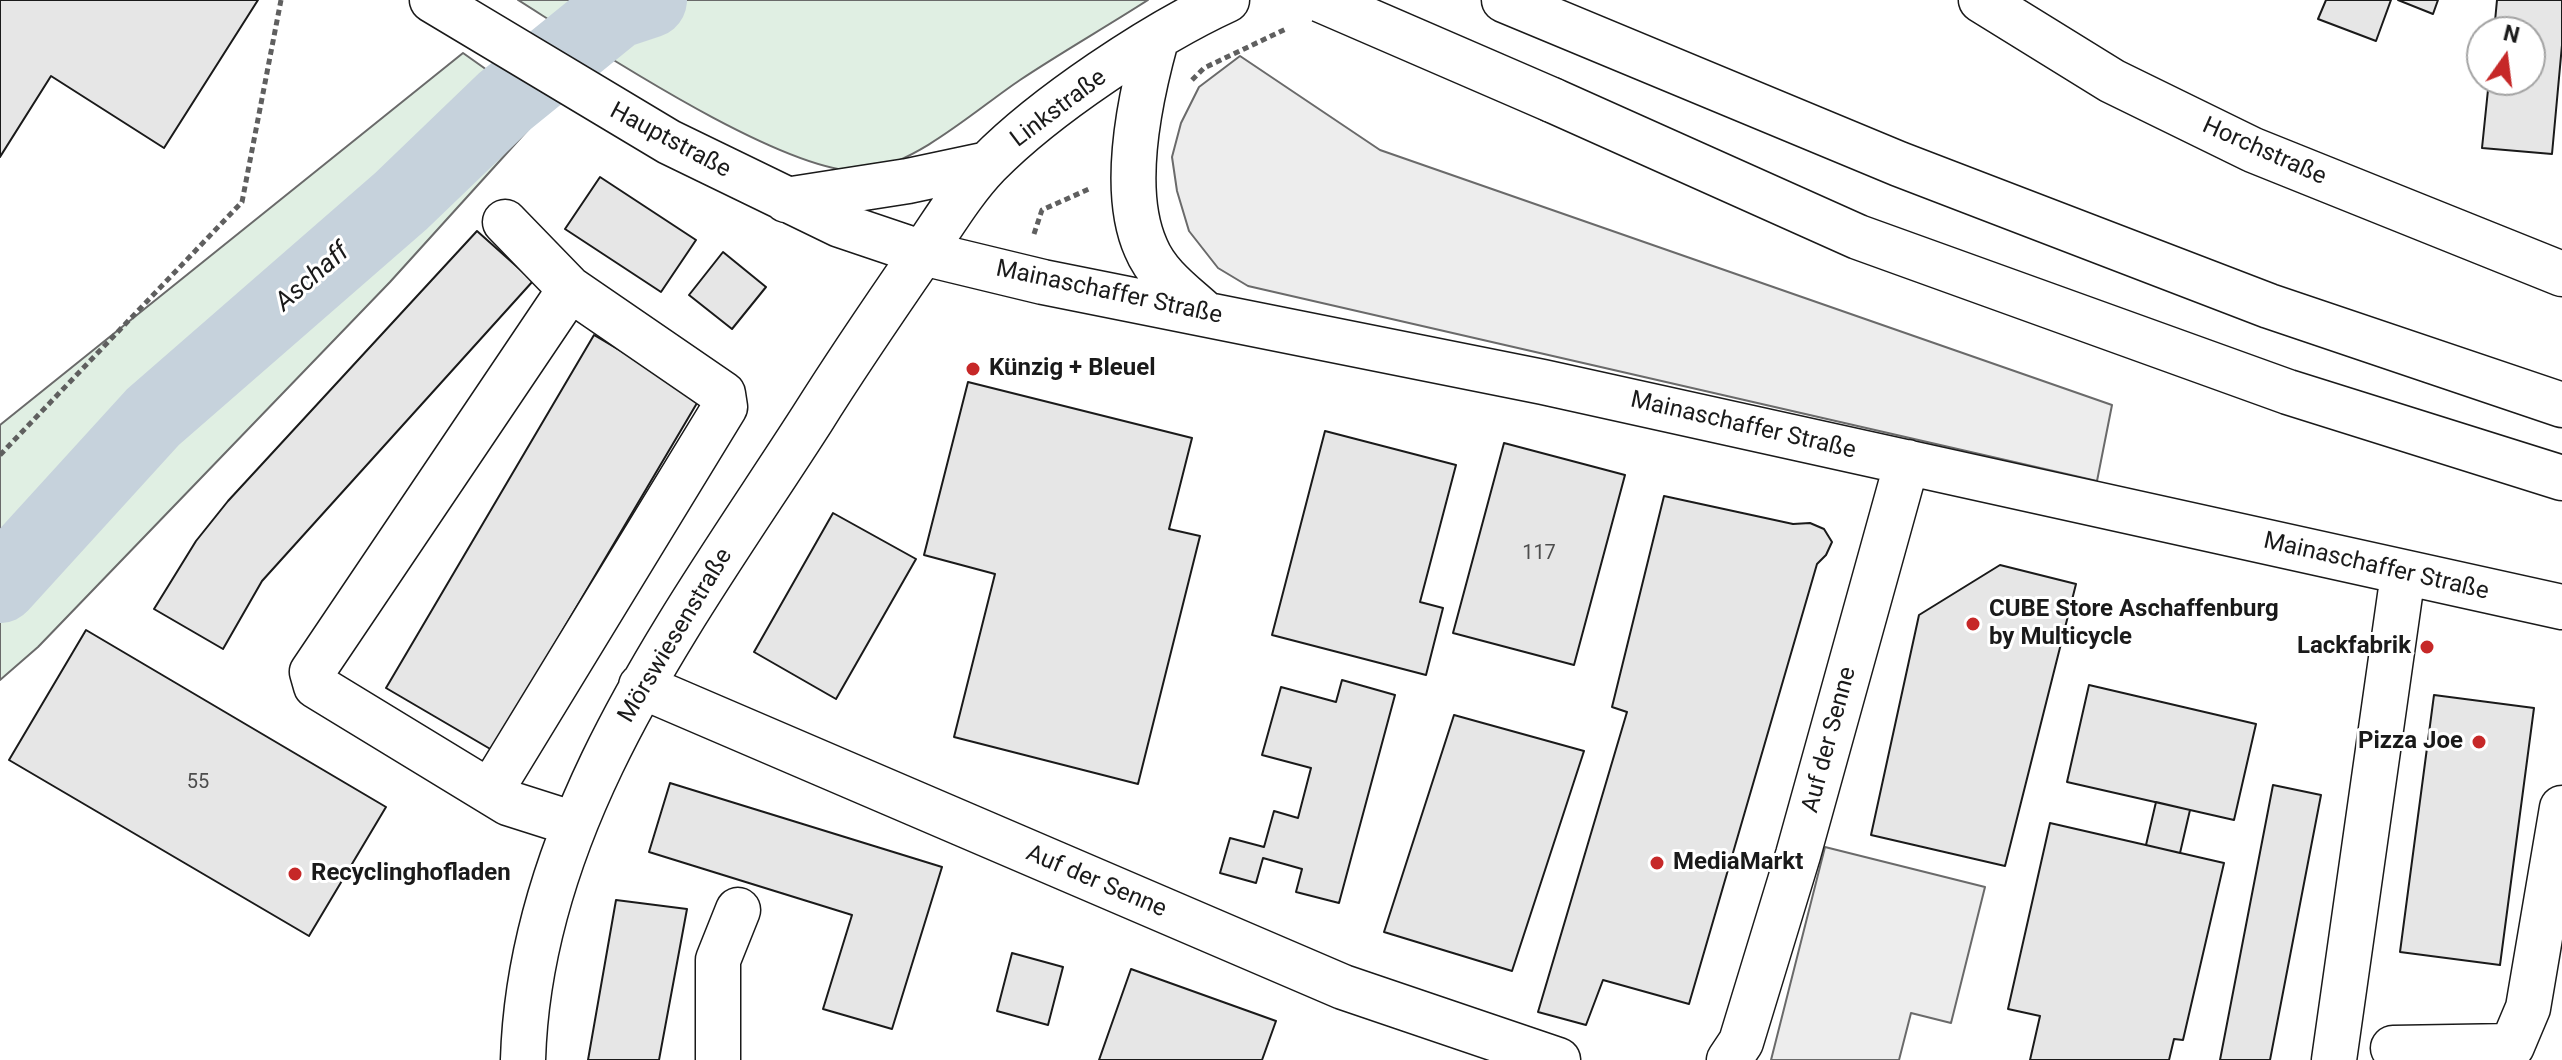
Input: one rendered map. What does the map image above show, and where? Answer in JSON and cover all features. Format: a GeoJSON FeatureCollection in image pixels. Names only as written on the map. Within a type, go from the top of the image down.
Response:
{"type":"FeatureCollection","features":[{"type":"Feature","properties":{"kind":"main road","name":"Hauptstraße"},"geometry":{"type":"LineString","coordinates":[[432,0],[606,108],[840,225],[923,253]]}},
{"type":"Feature","properties":{"kind":"main road","name":"Linkstraße"},"geometry":{"type":"LineString","coordinates":[[923,253],[952,208],[988,164],[1049,111],[1193,15],[1227,0]]}},
{"type":"Feature","properties":{"kind":"main road"},"geometry":{"type":"LineString","coordinates":[[1321,0],[1858,237],[2288,392],[2562,478]]}},
{"type":"Feature","properties":{"kind":"main road","name":"Horchstraße"},"geometry":{"type":"LineString","coordinates":[[1981,0],[2112,81],[2253,150],[2562,274]]}},
{"type":"Feature","properties":{"kind":"main road"},"geometry":{"type":"LineString","coordinates":[[1517,6],[1899,164],[2254,301],[2562,405]]}},
{"type":"Feature","properties":{"kind":"main road"},"geometry":{"type":"LineString","coordinates":[[1156,40],[1142,90],[1135,139],[1137,218],[1146,248],[1164,277],[1203,312]]}},
{"type":"Feature","properties":{"kind":"main road"},"geometry":{"type":"LineString","coordinates":[[786,200],[908,181],[988,164]]}},
{"type":"Feature","properties":{"kind":"main road"},"geometry":{"type":"LineString","coordinates":[[490,792],[725,407],[723,394],[570,289],[505,222]]}},
{"type":"Feature","properties":{"kind":"main road","name":"Mainaschaffer Straße"},"geometry":{"type":"LineString","coordinates":[[923,253],[1043,282],[1543,382],[2562,607]]}},
{"type":"Feature","properties":{"kind":"main road","name":"Mörswiesenstraße"},"geometry":{"type":"LineString","coordinates":[[523,1060],[538,947],[548,902],[574,824],[641,686],[881,311],[923,253]]}},
{"type":"Feature","properties":{"kind":"main road"},"geometry":{"type":"LineString","coordinates":[[570,289],[312,672],[316,686],[508,803],[574,824]]}},
{"type":"Feature","properties":{"kind":"main road","name":"Auf der Senne"},"geometry":{"type":"LineString","coordinates":[[1729,1060],[1741,1042],[1798,855],[1907,462]]}},
{"type":"Feature","properties":{"kind":"main road"},"geometry":{"type":"LineString","coordinates":[[2334,1060],[2403,574]]}},
{"type":"Feature","properties":{"kind":"main road","name":"Auf der Senne"},"geometry":{"type":"LineString","coordinates":[[641,686],[1343,987],[1558,1060]]}},
{"type":"Feature","properties":{"kind":"main road"},"geometry":{"type":"LineString","coordinates":[[2393,1048],[2512,1046],[2528,1008],[2562,808]]}},
{"type":"Feature","properties":{"kind":"main road"},"geometry":{"type":"LineString","coordinates":[[718,1060],[718,960],[738,910]]}},
{"type":"Feature","properties":{"kind":"path"},"geometry":{"type":"LineString","coordinates":[[0,455],[242,202],[281,0]]}},
{"type":"Feature","properties":{"kind":"green space"},"geometry":{"type":"Polygon","coordinates":[[[518,0],[1148,0],[1020,80],[928,145],[869,170],[836,168],[793,155],[744,133],[640,76],[518,0]]]}},
{"type":"Feature","properties":{"kind":"green space"},"geometry":{"type":"Polygon","coordinates":[[[463,53],[545,111],[390,282],[38,647],[0,680],[0,425],[463,53]]]}},
{"type":"Feature","properties":{"kind":"shaded area"},"geometry":{"type":"Polygon","coordinates":[[[1240,56],[1380,150],[2112,405],[2097,481],[1248,286],[1218,268],[1189,231],[1177,191],[1172,157],[1181,123],[1199,87],[1240,56]]]}},
{"type":"Feature","properties":{"kind":"shaded area","name":"MediaMarkt"},"geometry":{"type":"Polygon","coordinates":[[[1825,847],[1985,887],[1951,1023],[1911,1013],[1899,1060],[1771,1060],[1825,847]]]}},
{"type":"Feature","properties":{"kind":"building"},"geometry":{"type":"Polygon","coordinates":[[[0,0],[258,0],[164,148],[51,76],[0,157],[0,0]]]}},
{"type":"Feature","properties":{"kind":"building"},"geometry":{"type":"Polygon","coordinates":[[[2326,0],[2391,0],[2376,41],[2318,19],[2326,0]]]}},
{"type":"Feature","properties":{"kind":"building"},"geometry":{"type":"Polygon","coordinates":[[[2398,0],[2438,0],[2433,14],[2398,0]]]}},
{"type":"Feature","properties":{"kind":"building"},"geometry":{"type":"Polygon","coordinates":[[[2497,0],[2562,0],[2562,45],[2552,154],[2482,148],[2487,96],[2546,96],[2546,16],[2496,16],[2497,0]]]}},
{"type":"Feature","properties":{"kind":"building"},"geometry":{"type":"Polygon","coordinates":[[[600,177],[696,240],[661,292],[565,229],[600,177]]]}},
{"type":"Feature","properties":{"kind":"building"},"geometry":{"type":"Polygon","coordinates":[[[477,231],[533,281],[262,581],[223,649],[154,609],[196,541],[228,501],[477,231]]]}},
{"type":"Feature","properties":{"kind":"building"},"geometry":{"type":"Polygon","coordinates":[[[723,252],[766,287],[732,329],[689,295],[723,252]]]}},
{"type":"Feature","properties":{"kind":"building"},"geometry":{"type":"Polygon","coordinates":[[[594,335],[700,398],[492,750],[386,688],[594,335]]]}},
{"type":"Feature","properties":{"kind":"building"},"geometry":{"type":"Polygon","coordinates":[[[968,382],[1192,438],[1169,529],[1200,536],[1138,784],[954,737],[995,574],[924,555],[968,382]]]}},
{"type":"Feature","properties":{"kind":"building"},"geometry":{"type":"Polygon","coordinates":[[[1325,431],[1456,465],[1420,602],[1443,608],[1426,675],[1272,635],[1325,431]]]}},
{"type":"Feature","properties":{"kind":"building"},"geometry":{"type":"Polygon","coordinates":[[[1504,443],[1625,475],[1574,665],[1453,633],[1504,443]]]}},
{"type":"Feature","properties":{"kind":"building","name":"MediaMarkt"},"geometry":{"type":"Polygon","coordinates":[[[1664,496],[1793,524],[1810,523],[1824,529],[1832,542],[1817,564],[1689,1004],[1603,980],[1586,1025],[1538,1012],[1627,712],[1612,707],[1664,496]]]}},
{"type":"Feature","properties":{"kind":"building"},"geometry":{"type":"Polygon","coordinates":[[[833,513],[916,559],[836,699],[754,652],[833,513]]]}},
{"type":"Feature","properties":{"kind":"building"},"geometry":{"type":"Polygon","coordinates":[[[2000,565],[2076,584],[2005,866],[1871,835],[1919,615],[2000,565]]]}},
{"type":"Feature","properties":{"kind":"building"},"geometry":{"type":"Polygon","coordinates":[[[86,630],[386,807],[309,936],[9,760],[86,630]]]}},
{"type":"Feature","properties":{"kind":"building"},"geometry":{"type":"Polygon","coordinates":[[[1342,680],[1395,695],[1339,903],[1296,892],[1302,869],[1263,858],[1256,883],[1220,873],[1230,838],[1264,847],[1274,811],[1298,818],[1311,768],[1262,755],[1281,687],[1336,702],[1342,680]]]}},
{"type":"Feature","properties":{"kind":"building"},"geometry":{"type":"Polygon","coordinates":[[[2089,685],[2256,724],[2234,820],[2067,782],[2089,685]]]}},
{"type":"Feature","properties":{"kind":"building"},"geometry":{"type":"Polygon","coordinates":[[[2434,695],[2534,708],[2500,965],[2400,952],[2434,695]]]}},
{"type":"Feature","properties":{"kind":"building"},"geometry":{"type":"Polygon","coordinates":[[[1454,715],[1584,751],[1512,971],[1384,932],[1454,715]]]}},
{"type":"Feature","properties":{"kind":"building"},"geometry":{"type":"Polygon","coordinates":[[[670,783],[942,867],[892,1029],[823,1009],[852,915],[649,852],[670,783]]]}},
{"type":"Feature","properties":{"kind":"building"},"geometry":{"type":"Polygon","coordinates":[[[2273,785],[2321,795],[2270,1060],[2220,1060],[2273,785]]]}},
{"type":"Feature","properties":{"kind":"building"},"geometry":{"type":"Polygon","coordinates":[[[2156,802],[2190,810],[2180,853],[2146,845],[2156,802]]]}},
{"type":"Feature","properties":{"kind":"building"},"geometry":{"type":"Polygon","coordinates":[[[2050,823],[2224,863],[2183,1040],[2174,1039],[2169,1060],[2030,1060],[2040,1016],[2008,1009],[2050,823]]]}},
{"type":"Feature","properties":{"kind":"building"},"geometry":{"type":"Polygon","coordinates":[[[616,900],[687,909],[659,1060],[588,1060],[616,900]]]}},
{"type":"Feature","properties":{"kind":"building"},"geometry":{"type":"Polygon","coordinates":[[[1012,953],[1063,967],[1048,1025],[997,1011],[1012,953]]]}},
{"type":"Feature","properties":{"kind":"building"},"geometry":{"type":"Polygon","coordinates":[[[1131,969],[1276,1021],[1262,1060],[1099,1060],[1131,969]]]}},
{"type":"Feature","properties":{"kind":"waterway","name":"Aschaff"},"geometry":{"type":"LineString","coordinates":[[0,585],[153,417],[401,201],[505,101],[616,11],[649,0]]}},
{"type":"Feature","properties":{"kind":"place","name":"Künzig + Bleuel"},"geometry":{"type":"Point","coordinates":[973,369]}},
{"type":"Feature","properties":{"kind":"place","name":"CUBE Store Aschaffenburg by Multicycle"},"geometry":{"type":"Point","coordinates":[1973,624]}},
{"type":"Feature","properties":{"kind":"place","name":"Lackfabrik"},"geometry":{"type":"Point","coordinates":[2427,647]}},
{"type":"Feature","properties":{"kind":"place","name":"Pizza Joe"},"geometry":{"type":"Point","coordinates":[2479,742]}},
{"type":"Feature","properties":{"kind":"place","name":"MediaMarkt"},"geometry":{"type":"Point","coordinates":[1657,863]}},
{"type":"Feature","properties":{"kind":"place","name":"Recyclinghofladen"},"geometry":{"type":"Point","coordinates":[295,874]}}]}
